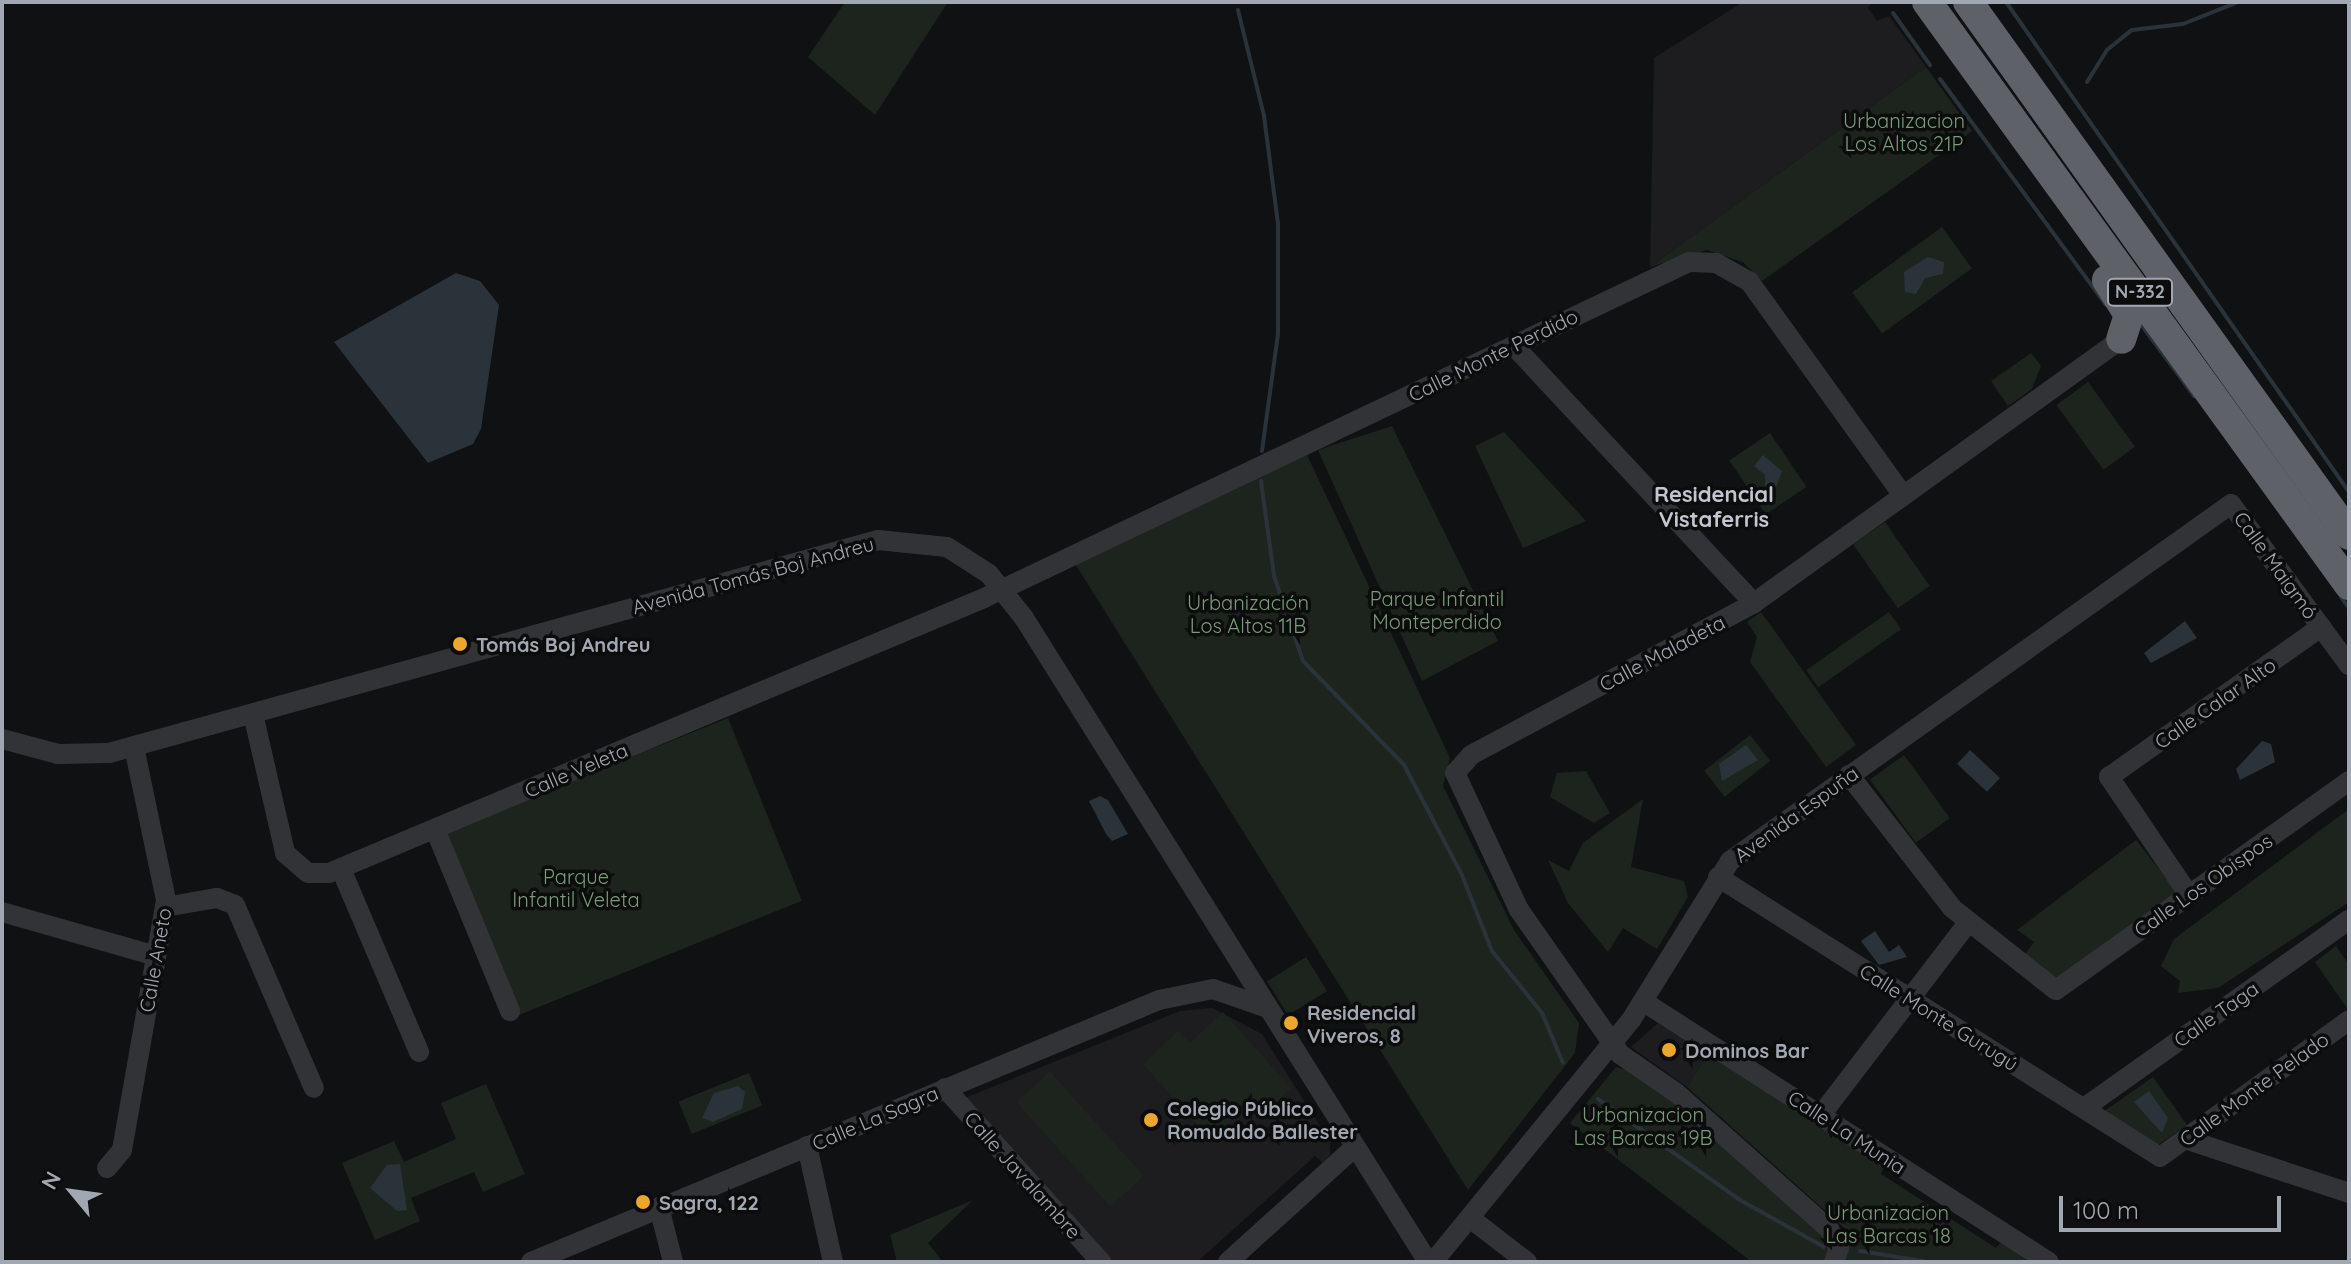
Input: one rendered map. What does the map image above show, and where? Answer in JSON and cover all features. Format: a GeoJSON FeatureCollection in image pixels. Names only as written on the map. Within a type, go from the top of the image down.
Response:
{"type":"FeatureCollection","features":[{"type":"Feature","properties":{"kind":"highway"},"geometry":{"type":"LineString","coordinates":[[1908,2],[2125,305],[2130,321],[2121,339]]}},
{"type":"Feature","properties":{"kind":"highway","name":"N-332"},"geometry":{"type":"LineString","coordinates":[[1927,2],[2349,585]]}},
{"type":"Feature","properties":{"kind":"highway","name":"N-332"},"geometry":{"type":"LineString","coordinates":[[1968,2],[2349,535]]}},
{"type":"Feature","properties":{"kind":"street","name":"Calle Monte Perdido"},"geometry":{"type":"LineString","coordinates":[[1001,587],[1256,469],[1678,265],[1727,268],[1749,281],[1903,495]]}},
{"type":"Feature","properties":{"kind":"street","name":"Calle Maladeta"},"geometry":{"type":"LineString","coordinates":[[1611,1042],[1519,910],[1455,773],[1471,755],[1754,603],[2121,339]]}},
{"type":"Feature","properties":{"kind":"street"},"geometry":{"type":"LineString","coordinates":[[1514,346],[1754,603]]}},
{"type":"Feature","properties":{"kind":"street","name":"Calle Maigmó"},"geometry":{"type":"LineString","coordinates":[[2231,504],[2349,665]]}},
{"type":"Feature","properties":{"kind":"street","name":"Avenida Espuña"},"geometry":{"type":"LineString","coordinates":[[1430,1262],[1470,1218],[1644,1002],[1718,877],[1849,775],[2231,504]]}},
{"type":"Feature","properties":{"kind":"street","name":"Avenida Tomás Boj Andreu"},"geometry":{"type":"LineString","coordinates":[[2,739],[58,754],[134,747],[878,540],[947,547],[1001,587],[1430,1262]]}},
{"type":"Feature","properties":{"kind":"street","name":"Calle Veleta"},"geometry":{"type":"LineString","coordinates":[[253,714],[285,853],[308,873],[341,869],[1001,587]]}},
{"type":"Feature","properties":{"kind":"street","name":"Calle Calar Alto"},"geometry":{"type":"LineString","coordinates":[[2189,895],[2109,778],[2321,627]]}},
{"type":"Feature","properties":{"kind":"street","name":"Calle Aneto"},"geometry":{"type":"LineString","coordinates":[[107,1168],[122,1150],[165,907],[134,747]]}},
{"type":"Feature","properties":{"kind":"street"},"geometry":{"type":"LineString","coordinates":[[1821,1115],[1968,923],[1849,775]]}},
{"type":"Feature","properties":{"kind":"street","name":"Calle Los Obispos"},"geometry":{"type":"LineString","coordinates":[[1968,923],[2056,990],[2349,781]]}},
{"type":"Feature","properties":{"kind":"street"},"geometry":{"type":"LineString","coordinates":[[435,829],[510,1011]]}},
{"type":"Feature","properties":{"kind":"street"},"geometry":{"type":"LineString","coordinates":[[341,869],[419,1052]]}},
{"type":"Feature","properties":{"kind":"street","name":"Calle Monte Gurugú"},"geometry":{"type":"LineString","coordinates":[[1718,877],[2160,1157]]}},
{"type":"Feature","properties":{"kind":"street"},"geometry":{"type":"LineString","coordinates":[[165,907],[217,898],[235,905],[314,1088]]}},
{"type":"Feature","properties":{"kind":"street"},"geometry":{"type":"LineString","coordinates":[[2,912],[156,956]]}},
{"type":"Feature","properties":{"kind":"street","name":"Calle Taga"},"geometry":{"type":"LineString","coordinates":[[2084,1108],[2349,920]]}},
{"type":"Feature","properties":{"kind":"street"},"geometry":{"type":"LineString","coordinates":[[1223,990],[1232,984],[1237,959]]}},
{"type":"Feature","properties":{"kind":"street"},"geometry":{"type":"LineString","coordinates":[[1223,990],[1269,1009]]}},
{"type":"Feature","properties":{"kind":"street","name":"Calle La Sagra"},"geometry":{"type":"LineString","coordinates":[[531,1262],[1159,1000],[1223,990]]}},
{"type":"Feature","properties":{"kind":"street","name":"Calle La Munia"},"geometry":{"type":"LineString","coordinates":[[1644,1002],[2049,1262]]}},
{"type":"Feature","properties":{"kind":"street","name":"Calle Monte Pelado"},"geometry":{"type":"LineString","coordinates":[[2160,1157],[2349,1020]]}},
{"type":"Feature","properties":{"kind":"street"},"geometry":{"type":"LineString","coordinates":[[1611,1042],[1829,1229],[1839,1248],[1834,1262]]}},
{"type":"Feature","properties":{"kind":"street","name":"Calle Javalambre"},"geometry":{"type":"LineString","coordinates":[[945,1088],[1101,1262]]}},
{"type":"Feature","properties":{"kind":"street"},"geometry":{"type":"LineString","coordinates":[[2185,1139],[2349,1193]]}},
{"type":"Feature","properties":{"kind":"street"},"geometry":{"type":"LineString","coordinates":[[807,1146],[833,1262]]}},
{"type":"Feature","properties":{"kind":"street"},"geometry":{"type":"LineString","coordinates":[[1228,1262],[1355,1147]]}},
{"type":"Feature","properties":{"kind":"street"},"geometry":{"type":"LineString","coordinates":[[659,1207],[673,1262]]}},
{"type":"Feature","properties":{"kind":"street"},"geometry":{"type":"LineString","coordinates":[[1470,1218],[1527,1262]]}},
{"type":"Feature","properties":{"kind":"shaded area"},"geometry":{"type":"Polygon","coordinates":[[[1743,2],[1872,2],[1868,8],[1877,21],[1889,16],[1926,67],[1650,267],[1654,58],[1743,2]]]}},
{"type":"Feature","properties":{"kind":"shaded area"},"geometry":{"type":"Polygon","coordinates":[[[1928,257],[1944,262],[1943,274],[1925,278],[1916,294],[1905,292],[1904,272],[1928,257]]]}},
{"type":"Feature","properties":{"kind":"shaded area"},"geometry":{"type":"Polygon","coordinates":[[[456,273],[480,281],[499,305],[481,429],[473,444],[428,463],[334,342],[456,273]]]}},
{"type":"Feature","properties":{"kind":"shaded area"},"geometry":{"type":"Polygon","coordinates":[[[1763,455],[1782,471],[1774,493],[1765,491],[1765,475],[1754,466],[1763,455]]]}},
{"type":"Feature","properties":{"kind":"shaded area"},"geometry":{"type":"Polygon","coordinates":[[[2185,621],[2197,638],[2151,663],[2144,653],[2185,621]]]}},
{"type":"Feature","properties":{"kind":"shaded area"},"geometry":{"type":"Polygon","coordinates":[[[2262,741],[2271,744],[2275,762],[2240,780],[2236,769],[2262,741]]]}},
{"type":"Feature","properties":{"kind":"shaded area"},"geometry":{"type":"Polygon","coordinates":[[[1746,745],[1758,760],[1722,781],[1719,764],[1746,745]]]}},
{"type":"Feature","properties":{"kind":"shaded area"},"geometry":{"type":"Polygon","coordinates":[[[1970,750],[2000,778],[1987,792],[1957,764],[1970,750]]]}},
{"type":"Feature","properties":{"kind":"shaded area"},"geometry":{"type":"Polygon","coordinates":[[[1100,796],[1108,800],[1128,834],[1112,841],[1106,834],[1089,801],[1100,796]]]}},
{"type":"Feature","properties":{"kind":"shaded area"},"geometry":{"type":"Polygon","coordinates":[[[1875,931],[1889,952],[1899,945],[1907,957],[1879,965],[1861,941],[1875,931]]]}},
{"type":"Feature","properties":{"kind":"shaded area","name":"Colegio Público Romualdo Ballester"},"geometry":{"type":"Polygon","coordinates":[[[1212,1008],[1262,1034],[1330,1142],[1330,1155],[1323,1163],[1315,1156],[1197,1262],[1113,1262],[965,1098],[1180,1011],[1212,1008]]]}},
{"type":"Feature","properties":{"kind":"shaded area"},"geometry":{"type":"Polygon","coordinates":[[[1658,1023],[1709,1052],[1687,1087],[1631,1047],[1658,1023]]]}},
{"type":"Feature","properties":{"kind":"shaded area"},"geometry":{"type":"Polygon","coordinates":[[[738,1086],[745,1092],[742,1109],[713,1122],[702,1118],[714,1093],[738,1086]]]}},
{"type":"Feature","properties":{"kind":"shaded area"},"geometry":{"type":"Polygon","coordinates":[[[2149,1091],[2168,1118],[2162,1133],[2134,1102],[2149,1091]]]}},
{"type":"Feature","properties":{"kind":"shaded area"},"geometry":{"type":"Polygon","coordinates":[[[400,1164],[407,1210],[397,1211],[370,1188],[387,1165],[400,1164]]]}},
{"type":"Feature","properties":{"kind":"green space"},"geometry":{"type":"Polygon","coordinates":[[[845,2],[948,2],[875,115],[808,57],[845,2]]]}},
{"type":"Feature","properties":{"kind":"green space","name":"Urbanizacion Los Altos 21P"},"geometry":{"type":"Polygon","coordinates":[[[1926,67],[1972,131],[1963,138],[1762,281],[1743,262],[1707,250],[1650,267],[1926,67]]]}},
{"type":"Feature","properties":{"kind":"green space"},"geometry":{"type":"Polygon","coordinates":[[[1942,227],[1972,268],[1882,334],[1852,292],[1942,227]]]}},
{"type":"Feature","properties":{"kind":"green space"},"geometry":{"type":"Polygon","coordinates":[[[2031,353],[2041,366],[2032,389],[2008,406],[1991,381],[2031,353]]]}},
{"type":"Feature","properties":{"kind":"green space"},"geometry":{"type":"Polygon","coordinates":[[[2088,382],[2135,447],[2103,470],[2056,405],[2088,382]]]}},
{"type":"Feature","properties":{"kind":"green space","name":"Parque Infantil Monteperdido"},"geometry":{"type":"Polygon","coordinates":[[[1392,426],[1498,641],[1422,681],[1318,450],[1392,426]]]}},
{"type":"Feature","properties":{"kind":"green space"},"geometry":{"type":"Polygon","coordinates":[[[1504,432],[1586,521],[1523,548],[1475,446],[1504,432]]]}},
{"type":"Feature","properties":{"kind":"green space"},"geometry":{"type":"Polygon","coordinates":[[[1770,433],[1806,487],[1766,514],[1729,460],[1770,433]]]}},
{"type":"Feature","properties":{"kind":"green space","name":"Urbanización Los Altos 11B"},"geometry":{"type":"Polygon","coordinates":[[[1307,455],[1450,758],[1443,786],[1514,930],[1579,1023],[1575,1053],[1468,1190],[1074,562],[1307,455]]]}},
{"type":"Feature","properties":{"kind":"green space"},"geometry":{"type":"Polygon","coordinates":[[[1885,522],[1930,586],[1898,608],[1853,544],[1885,522]]]}},
{"type":"Feature","properties":{"kind":"green space"},"geometry":{"type":"Polygon","coordinates":[[[1761,612],[1856,745],[1826,767],[1750,662],[1757,637],[1747,622],[1761,612]]]}},
{"type":"Feature","properties":{"kind":"green space"},"geometry":{"type":"Polygon","coordinates":[[[1889,612],[1901,629],[1818,687],[1806,670],[1889,612]]]}},
{"type":"Feature","properties":{"kind":"green space","name":"Parque Infantil Veleta"},"geometry":{"type":"Polygon","coordinates":[[[728,718],[802,901],[517,1016],[443,833],[728,718]]]}},
{"type":"Feature","properties":{"kind":"green space"},"geometry":{"type":"Polygon","coordinates":[[[1750,735],[1770,761],[1725,797],[1704,771],[1750,735]]]}},
{"type":"Feature","properties":{"kind":"green space"},"geometry":{"type":"Polygon","coordinates":[[[1904,755],[1950,818],[1916,843],[1870,780],[1904,755]]]}},
{"type":"Feature","properties":{"kind":"green space"},"geometry":{"type":"Polygon","coordinates":[[[1586,771],[1610,813],[1594,823],[1550,797],[1557,773],[1586,771]]]}},
{"type":"Feature","properties":{"kind":"green space"},"geometry":{"type":"Polygon","coordinates":[[[1643,799],[1631,867],[1684,881],[1688,897],[1657,949],[1623,928],[1608,952],[1568,903],[1548,860],[1569,871],[1583,843],[1643,799]]]}},
{"type":"Feature","properties":{"kind":"green space"},"geometry":{"type":"Polygon","coordinates":[[[2349,809],[2349,902],[2218,988],[2178,993],[2180,981],[2161,966],[2174,939],[2349,809]]]}},
{"type":"Feature","properties":{"kind":"green space"},"geometry":{"type":"Polygon","coordinates":[[[2136,840],[2177,892],[2058,981],[2024,956],[2034,942],[2017,930],[2136,840]]]}},
{"type":"Feature","properties":{"kind":"green space"},"geometry":{"type":"Polygon","coordinates":[[[2336,946],[2349,965],[2349,1011],[2315,962],[2336,946]]]}},
{"type":"Feature","properties":{"kind":"green space"},"geometry":{"type":"Polygon","coordinates":[[[1306,957],[1327,991],[1288,1015],[1267,981],[1306,957]]]}},
{"type":"Feature","properties":{"kind":"green space"},"geometry":{"type":"Polygon","coordinates":[[[1223,1012],[1291,1088],[1257,1119],[1247,1108],[1211,1140],[1143,1064],[1178,1031],[1190,1043],[1223,1012]]]}},
{"type":"Feature","properties":{"kind":"green space","name":"Urbanizacion Las Barcas 18"},"geometry":{"type":"Polygon","coordinates":[[[1709,1052],[1884,1167],[1881,1174],[1996,1248],[2001,1242],[2035,1262],[1845,1262],[1850,1233],[1687,1087],[1709,1052]]]}},
{"type":"Feature","properties":{"kind":"green space","name":"Urbanizacion Las Barcas 19B"},"geometry":{"type":"Polygon","coordinates":[[[1616,1067],[1637,1073],[1831,1236],[1826,1262],[1752,1262],[1570,1123],[1616,1067]]]}},
{"type":"Feature","properties":{"kind":"green space"},"geometry":{"type":"Polygon","coordinates":[[[1050,1072],[1144,1176],[1110,1206],[1017,1102],[1050,1072]]]}},
{"type":"Feature","properties":{"kind":"green space"},"geometry":{"type":"Polygon","coordinates":[[[749,1073],[762,1105],[692,1134],[679,1101],[749,1073]]]}},
{"type":"Feature","properties":{"kind":"green space"},"geometry":{"type":"Polygon","coordinates":[[[2153,1077],[2187,1125],[2158,1145],[2103,1112],[2153,1077]]]}},
{"type":"Feature","properties":{"kind":"green space"},"geometry":{"type":"Polygon","coordinates":[[[486,1084],[525,1174],[483,1192],[474,1172],[411,1198],[420,1221],[375,1240],[342,1163],[394,1141],[404,1162],[456,1139],[441,1103],[486,1084]]]}},
{"type":"Feature","properties":{"kind":"green space"},"geometry":{"type":"Polygon","coordinates":[[[973,1200],[928,1243],[943,1262],[897,1262],[890,1235],[973,1200]]]}},
{"type":"Feature","properties":{"kind":"waterway"},"geometry":{"type":"LineString","coordinates":[[2006,2],[2349,492]]}},
{"type":"Feature","properties":{"kind":"waterway"},"geometry":{"type":"LineString","coordinates":[[2087,82],[2107,50],[2132,30],[2183,24],[2238,2]]}},
{"type":"Feature","properties":{"kind":"waterway"},"geometry":{"type":"LineString","coordinates":[[1238,10],[1264,116],[1278,224],[1278,334],[1262,451]]}},
{"type":"Feature","properties":{"kind":"waterway"},"geometry":{"type":"LineString","coordinates":[[1893,13],[1930,65]]}},
{"type":"Feature","properties":{"kind":"waterway"},"geometry":{"type":"LineString","coordinates":[[1940,79],[2106,305]]}},
{"type":"Feature","properties":{"kind":"waterway"},"geometry":{"type":"LineString","coordinates":[[2140,323],[2194,396]]}},
{"type":"Feature","properties":{"kind":"waterway"},"geometry":{"type":"LineString","coordinates":[[1261,481],[1274,576],[1303,661],[1404,765],[1462,875],[1492,951],[1542,1013],[1563,1063]]}},
{"type":"Feature","properties":{"kind":"waterway"},"geometry":{"type":"LineString","coordinates":[[2341,597],[2349,608]]}},
{"type":"Feature","properties":{"kind":"waterway"},"geometry":{"type":"LineString","coordinates":[[1598,1099],[1740,1200],[1824,1247]]}},
{"type":"Feature","properties":{"kind":"waterway"},"geometry":{"type":"LineString","coordinates":[[1860,1251],[1928,1262]]}},
{"type":"Feature","properties":{"kind":"place","name":"Tomás Boj Andreu"},"geometry":{"type":"Point","coordinates":[460,644]}},
{"type":"Feature","properties":{"kind":"place","name":"Residencial Viveros, 8"},"geometry":{"type":"Point","coordinates":[1291,1023]}},
{"type":"Feature","properties":{"kind":"place","name":"Dominos Bar"},"geometry":{"type":"Point","coordinates":[1669,1050]}},
{"type":"Feature","properties":{"kind":"place","name":"Colegio Público Romualdo Ballester"},"geometry":{"type":"Point","coordinates":[1151,1120]}},
{"type":"Feature","properties":{"kind":"place","name":"Sagra, 122"},"geometry":{"type":"Point","coordinates":[643,1202]}},
{"type":"Feature","properties":{"kind":"district","name":"Residencial Vistaferris"},"geometry":{"type":"Point","coordinates":[1714,506]}}]}
